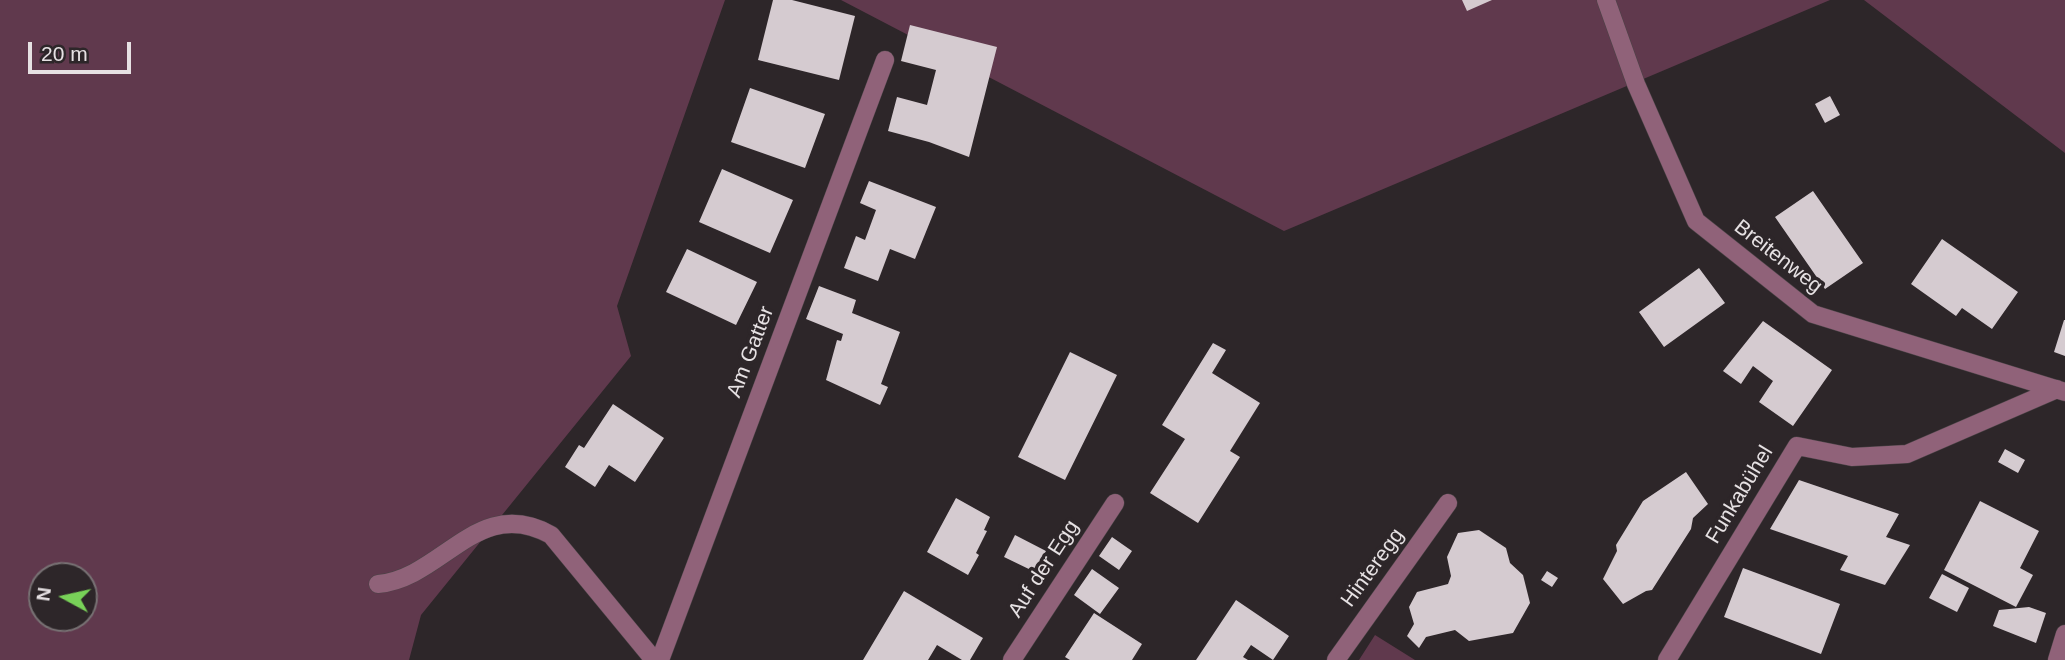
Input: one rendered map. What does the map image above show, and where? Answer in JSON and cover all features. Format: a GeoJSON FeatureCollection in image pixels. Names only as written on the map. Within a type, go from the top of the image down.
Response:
{"type":"FeatureCollection","features":[{"type":"Feature","properties":{"kind":"street","name":"Breitenweg"},"geometry":{"type":"LineString","coordinates":[[1606,0],[1636,84],[1696,220],[1813,314],[2061,390]]}},
{"type":"Feature","properties":{"kind":"street","name":"Am Gatter"},"geometry":{"type":"LineString","coordinates":[[657,660],[885,60]]}},
{"type":"Feature","properties":{"kind":"street","name":"Funkabühel"},"geometry":{"type":"LineString","coordinates":[[1667,660],[1797,446],[1852,457],[1907,454],[2061,390]]}},
{"type":"Feature","properties":{"kind":"street","name":"Auf der Egg"},"geometry":{"type":"LineString","coordinates":[[1012,660],[1115,503]]}},
{"type":"Feature","properties":{"kind":"street","name":"Hinteregg"},"geometry":{"type":"LineString","coordinates":[[1336,660],[1448,503]]}},
{"type":"Feature","properties":{"kind":"street"},"geometry":{"type":"LineString","coordinates":[[378,584],[398,582],[475,532],[513,522],[536,527],[551,536],[657,660]]}},
{"type":"Feature","properties":{"kind":"street"},"geometry":{"type":"LineString","coordinates":[[2057,660],[2065,634]]}},
{"type":"Feature","properties":{"kind":"shaded area"},"geometry":{"type":"Polygon","coordinates":[[[0,0],[725,0],[617,306],[631,356],[421,615],[409,660],[0,660],[0,0]]]}},
{"type":"Feature","properties":{"kind":"shaded area"},"geometry":{"type":"Polygon","coordinates":[[[841,0],[1830,0],[1284,231],[841,0]]]}},
{"type":"Feature","properties":{"kind":"shaded area"},"geometry":{"type":"Polygon","coordinates":[[[1864,0],[2065,0],[2065,153],[1864,0]]]}},
{"type":"Feature","properties":{"kind":"shaded area"},"geometry":{"type":"Polygon","coordinates":[[[1375,635],[1415,660],[1359,660],[1375,635]]]}},
{"type":"Feature","properties":{"kind":"building"},"geometry":{"type":"Polygon","coordinates":[[[773,0],[792,0],[855,16],[839,80],[758,60],[773,0]]]}},
{"type":"Feature","properties":{"kind":"building"},"geometry":{"type":"Polygon","coordinates":[[[1462,0],[1492,0],[1467,11],[1462,0]]]}},
{"type":"Feature","properties":{"kind":"building"},"geometry":{"type":"Polygon","coordinates":[[[910,25],[997,47],[969,157],[888,131],[897,97],[927,105],[936,70],[901,61],[910,25]]]}},
{"type":"Feature","properties":{"kind":"building"},"geometry":{"type":"Polygon","coordinates":[[[750,88],[825,114],[805,168],[731,142],[750,88]]]}},
{"type":"Feature","properties":{"kind":"building"},"geometry":{"type":"Polygon","coordinates":[[[1830,96],[1840,115],[1825,123],[1815,104],[1830,96]]]}},
{"type":"Feature","properties":{"kind":"building"},"geometry":{"type":"Polygon","coordinates":[[[722,169],[793,200],[770,253],[699,222],[722,169]]]}},
{"type":"Feature","properties":{"kind":"building"},"geometry":{"type":"Polygon","coordinates":[[[869,181],[936,207],[915,259],[890,249],[878,281],[844,268],[856,236],[865,240],[876,210],[860,203],[869,181]]]}},
{"type":"Feature","properties":{"kind":"building"},"geometry":{"type":"Polygon","coordinates":[[[1813,191],[1863,263],[1825,289],[1775,217],[1813,191]]]}},
{"type":"Feature","properties":{"kind":"building"},"geometry":{"type":"Polygon","coordinates":[[[1942,239],[2018,292],[1992,329],[1962,308],[1956,316],[1911,284],[1942,239]]]}},
{"type":"Feature","properties":{"kind":"building"},"geometry":{"type":"Polygon","coordinates":[[[687,249],[757,282],[736,325],[666,292],[687,249]]]}},
{"type":"Feature","properties":{"kind":"building"},"geometry":{"type":"Polygon","coordinates":[[[1699,268],[1725,303],[1664,347],[1639,312],[1699,268]]]}},
{"type":"Feature","properties":{"kind":"building"},"geometry":{"type":"Polygon","coordinates":[[[819,286],[856,300],[852,313],[900,332],[881,384],[888,387],[880,405],[826,380],[837,340],[841,341],[843,334],[806,319],[819,286]]]}},
{"type":"Feature","properties":{"kind":"building"},"geometry":{"type":"Polygon","coordinates":[[[2065,320],[2065,356],[2054,352],[2065,320]]]}},
{"type":"Feature","properties":{"kind":"building"},"geometry":{"type":"Polygon","coordinates":[[[1763,321],[1832,370],[1793,426],[1759,402],[1773,381],[1753,366],[1741,384],[1723,371],[1763,321]]]}},
{"type":"Feature","properties":{"kind":"building"},"geometry":{"type":"Polygon","coordinates":[[[1213,343],[1226,350],[1212,373],[1260,403],[1230,451],[1240,457],[1198,523],[1150,493],[1185,439],[1162,425],[1213,343]]]}},
{"type":"Feature","properties":{"kind":"building"},"geometry":{"type":"Polygon","coordinates":[[[1070,352],[1117,375],[1065,480],[1018,457],[1070,352]]]}},
{"type":"Feature","properties":{"kind":"building"},"geometry":{"type":"Polygon","coordinates":[[[613,404],[664,438],[635,482],[609,465],[595,487],[565,467],[579,445],[584,448],[613,404]]]}},
{"type":"Feature","properties":{"kind":"building"},"geometry":{"type":"Polygon","coordinates":[[[2005,449],[2025,460],[2018,473],[1998,462],[2005,449]]]}},
{"type":"Feature","properties":{"kind":"building"},"geometry":{"type":"Polygon","coordinates":[[[1686,472],[1708,504],[1693,518],[1691,529],[1652,590],[1623,604],[1603,579],[1617,551],[1616,545],[1643,501],[1686,472]]]}},
{"type":"Feature","properties":{"kind":"building"},"geometry":{"type":"Polygon","coordinates":[[[1799,480],[1899,514],[1886,537],[1910,545],[1885,585],[1840,570],[1848,556],[1770,529],[1799,480]]]}},
{"type":"Feature","properties":{"kind":"building"},"geometry":{"type":"Polygon","coordinates":[[[956,498],[990,517],[984,530],[987,531],[976,553],[979,555],[968,575],[927,552],[956,498]]]}},
{"type":"Feature","properties":{"kind":"building"},"geometry":{"type":"Polygon","coordinates":[[[1980,501],[2039,531],[2020,568],[2033,575],[2016,607],[1944,570],[1980,501]]]}},
{"type":"Feature","properties":{"kind":"building"},"geometry":{"type":"Polygon","coordinates":[[[1479,530],[1506,548],[1510,563],[1523,575],[1530,603],[1513,633],[1469,641],[1455,630],[1426,637],[1419,648],[1407,636],[1414,624],[1409,607],[1417,592],[1448,584],[1451,576],[1447,557],[1458,533],[1479,530]]]}},
{"type":"Feature","properties":{"kind":"building"},"geometry":{"type":"Polygon","coordinates":[[[1015,535],[1046,551],[1035,572],[1004,557],[1015,535]]]}},
{"type":"Feature","properties":{"kind":"building"},"geometry":{"type":"Polygon","coordinates":[[[1112,537],[1132,551],[1119,570],[1099,556],[1112,537]]]}},
{"type":"Feature","properties":{"kind":"building"},"geometry":{"type":"Polygon","coordinates":[[[1743,568],[1840,604],[1821,654],[1724,617],[1743,568]]]}},
{"type":"Feature","properties":{"kind":"building"},"geometry":{"type":"Polygon","coordinates":[[[1092,569],[1119,588],[1100,614],[1074,595],[1092,569]]]}},
{"type":"Feature","properties":{"kind":"building"},"geometry":{"type":"Polygon","coordinates":[[[1547,571],[1558,578],[1552,587],[1541,580],[1547,571]]]}},
{"type":"Feature","properties":{"kind":"building"},"geometry":{"type":"Polygon","coordinates":[[[1942,574],[1969,588],[1957,612],[1929,598],[1942,574]]]}},
{"type":"Feature","properties":{"kind":"building"},"geometry":{"type":"Polygon","coordinates":[[[904,591],[983,638],[970,660],[962,660],[937,645],[928,660],[863,660],[904,591]]]}},
{"type":"Feature","properties":{"kind":"building"},"geometry":{"type":"Polygon","coordinates":[[[1236,600],[1289,636],[1273,660],[1251,645],[1243,657],[1248,660],[1196,660],[1236,600]]]}},
{"type":"Feature","properties":{"kind":"building"},"geometry":{"type":"Polygon","coordinates":[[[2029,607],[2046,613],[2036,643],[1993,626],[1999,610],[2029,607]]]}},
{"type":"Feature","properties":{"kind":"building"},"geometry":{"type":"Polygon","coordinates":[[[1094,613],[1142,644],[1132,660],[1070,660],[1065,657],[1094,613]]]}}]}
